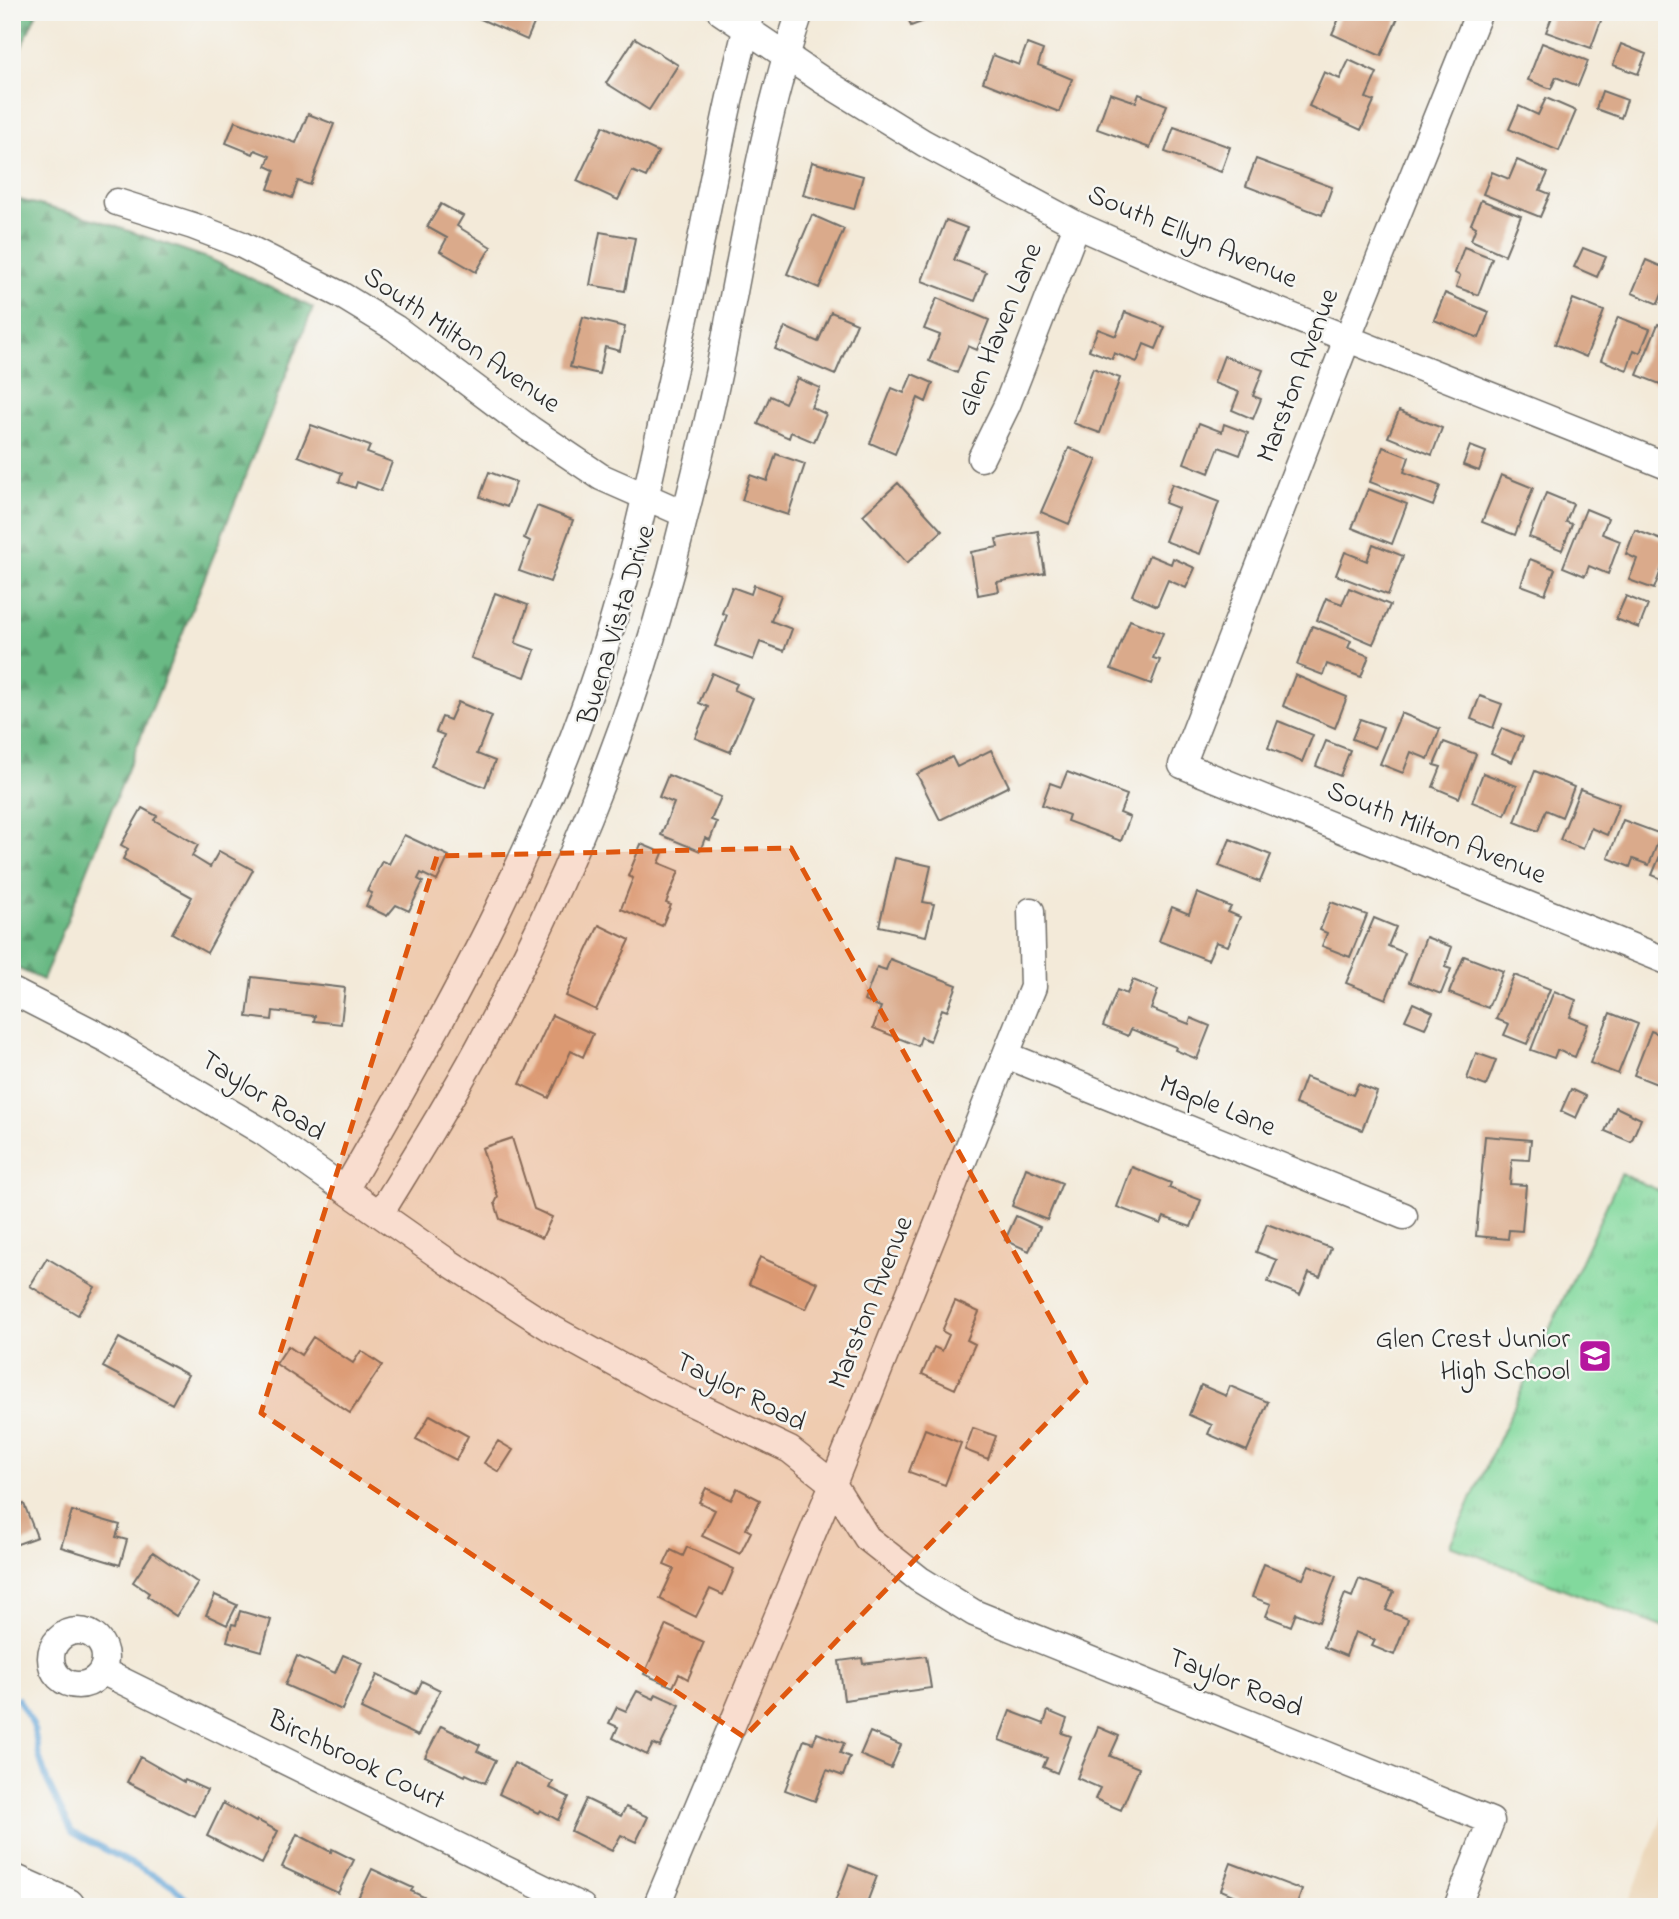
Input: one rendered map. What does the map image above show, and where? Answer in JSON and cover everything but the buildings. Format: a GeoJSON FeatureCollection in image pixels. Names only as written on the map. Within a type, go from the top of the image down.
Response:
{"type":"FeatureCollection","features":[{"type":"Feature","properties":{"kind":"main road"},"geometry":{"type":"LineString","coordinates":[[12,1883],[66,1907]]}},
{"type":"Feature","properties":{"kind":"street","name":"South Ellyn Avenue"},"geometry":{"type":"LineString","coordinates":[[721,12],[749,20],[786,54],[822,80],[924,143],[1077,225],[1208,283],[1667,466]]}},
{"type":"Feature","properties":{"kind":"street","name":"Buena Vista Drive"},"geometry":{"type":"LineString","coordinates":[[380,1214],[485,1036],[557,887],[622,723],[653,632],[685,514],[718,372],[752,200],[786,54],[800,12]]}},
{"type":"Feature","properties":{"kind":"street","name":"Marston Avenue"},"geometry":{"type":"LineString","coordinates":[[1182,765],[1348,337],[1479,12]]}},
{"type":"Feature","properties":{"kind":"street","name":"Buena Vista Drive"},"geometry":{"type":"LineString","coordinates":[[345,1190],[411,1076],[486,936],[522,862],[581,718],[616,611],[645,498],[749,20]]}},
{"type":"Feature","properties":{"kind":"street","name":"South Milton Avenue"},"geometry":{"type":"LineString","coordinates":[[117,202],[171,218],[240,244],[341,295],[395,328],[530,429],[601,477],[685,514]]}},
{"type":"Feature","properties":{"kind":"street","name":"Glen Haven Lane"},"geometry":{"type":"LineString","coordinates":[[981,458],[1007,405],[1077,225]]}},
{"type":"Feature","properties":{"kind":"street","name":"South Milton Avenue"},"geometry":{"type":"LineString","coordinates":[[1182,765],[1667,961]]}},
{"type":"Feature","properties":{"kind":"street","name":"Marston Avenue"},"geometry":{"type":"LineString","coordinates":[[656,1907],[833,1485],[1034,987],[1031,911]]}},
{"type":"Feature","properties":{"kind":"street","name":"Taylor Road"},"geometry":{"type":"LineString","coordinates":[[12,991],[106,1039],[263,1132],[458,1269],[549,1327],[656,1386],[790,1450],[833,1485],[867,1538],[919,1579],[974,1612],[1491,1821],[1457,1907]]}},
{"type":"Feature","properties":{"kind":"street","name":"Maple Lane"},"geometry":{"type":"LineString","coordinates":[[1006,1055],[1404,1216]]}},
{"type":"Feature","properties":{"kind":"street","name":"Birchbrook Court"},"geometry":{"type":"LineString","coordinates":[[102,1671],[582,1907]]}},
{"type":"Feature","properties":{"kind":"highlighted area"},"geometry":{"type":"Polygon","coordinates":[[[791,848],[1086,1382],[744,1737],[261,1413],[437,856],[791,848]]]}},
{"type":"Feature","properties":{"kind":"shaded area"},"geometry":{"type":"Polygon","coordinates":[[[1667,1804],[1667,1907],[1627,1907],[1667,1804]]]}},
{"type":"Feature","properties":{"kind":"green space"},"geometry":{"type":"Polygon","coordinates":[[[12,12],[37,12],[12,68],[12,12]]]}},
{"type":"Feature","properties":{"kind":"green space"},"geometry":{"type":"Polygon","coordinates":[[[12,198],[97,220],[210,259],[313,308],[43,980],[12,966],[12,198]]]}},
{"type":"Feature","properties":{"kind":"green space","name":"Glen Crest Junior High School"},"geometry":{"type":"Polygon","coordinates":[[[1621,1174],[1667,1194],[1667,1629],[1450,1545],[1621,1174]]]}},
{"type":"Feature","properties":{"kind":"waterway"},"geometry":{"type":"LineString","coordinates":[[18,1699],[33,1724],[48,1783],[72,1832],[172,1885],[194,1907]]}},
{"type":"Feature","properties":{"kind":"place","name":"Glen Crest Junior High School"},"geometry":{"type":"Point","coordinates":[1595,1356]}}]}
